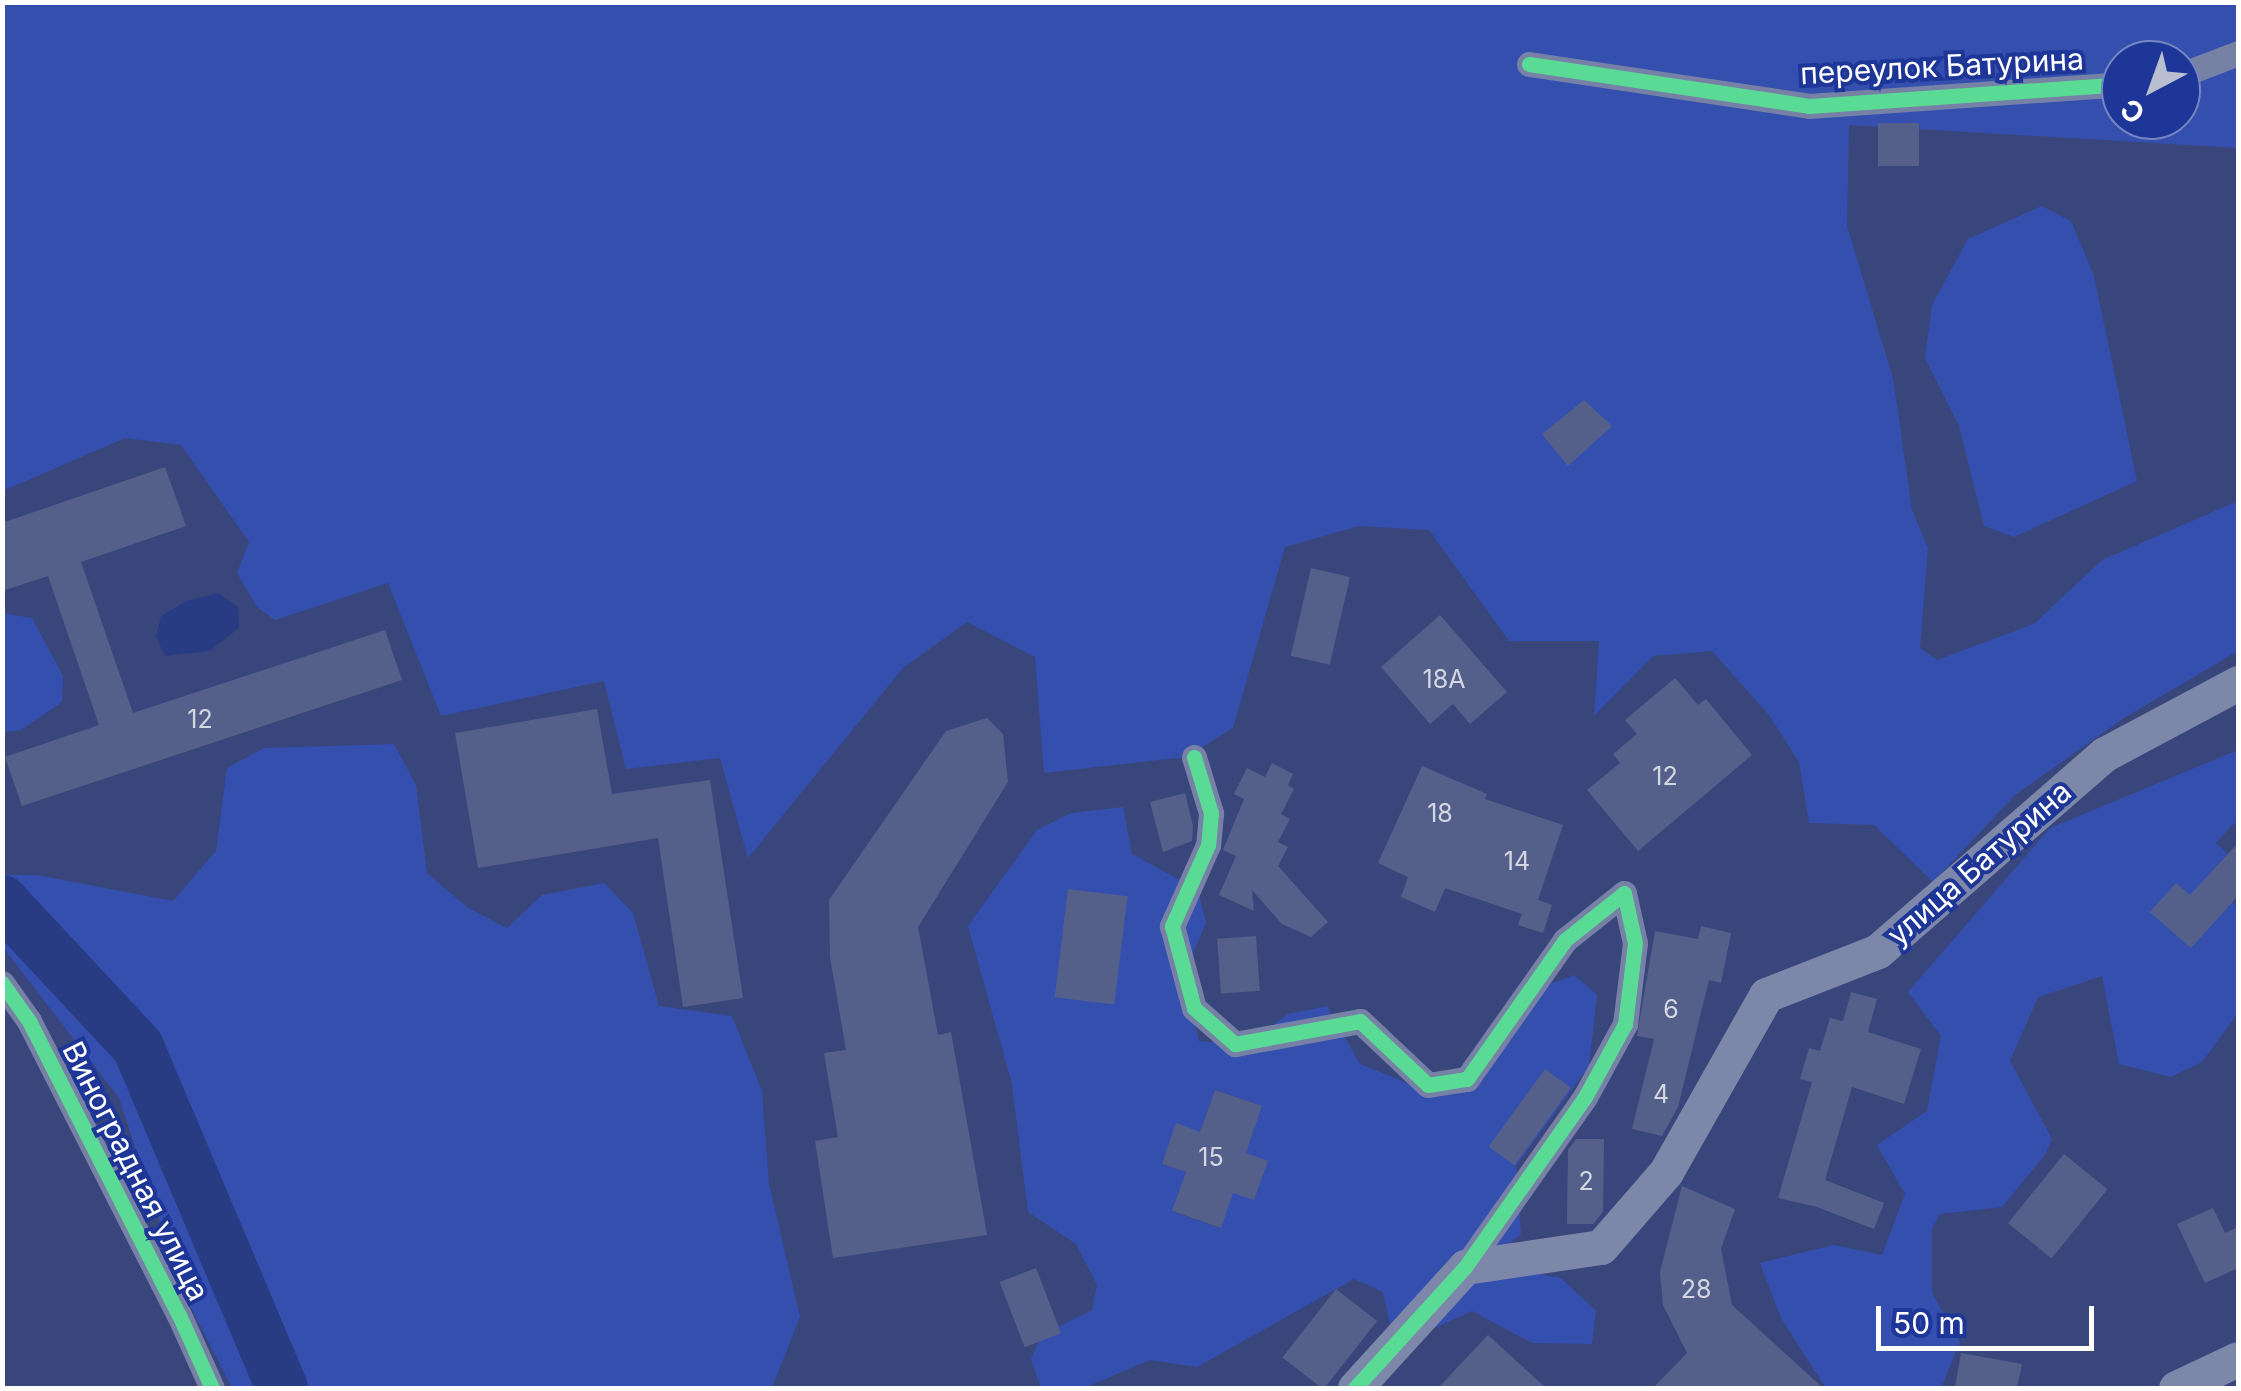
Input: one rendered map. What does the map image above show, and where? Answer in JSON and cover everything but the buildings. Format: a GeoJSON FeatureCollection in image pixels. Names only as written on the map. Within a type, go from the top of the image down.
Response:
{"type":"FeatureCollection","features":[{"type":"Feature","properties":{"kind":"street"},"geometry":{"type":"LineString","coordinates":[[2201,68],[2238,53]]}},
{"type":"Feature","properties":{"kind":"street","name":"переулок Батурина"},"geometry":{"type":"LineString","coordinates":[[1529,64],[1809,106],[2101,85]]}},
{"type":"Feature","properties":{"kind":"street","name":"улица Батурина"},"geometry":{"type":"LineString","coordinates":[[1465,1266],[1600,1247],[1666,1172],[1766,996],[1878,951],[2106,754],[2238,684]]}},
{"type":"Feature","properties":{"kind":"street"},"geometry":{"type":"LineString","coordinates":[[1194,757],[1211,813],[1208,844],[1172,926],[1194,1008],[1236,1044],[1360,1021],[1428,1085],[1467,1079],[1566,940],[1624,893],[1636,942],[1625,1024],[1586,1096],[1465,1266],[1355,1388]]}},
{"type":"Feature","properties":{"kind":"street","name":"Виноградная улица"},"geometry":{"type":"LineString","coordinates":[[2,983],[38,1038],[212,1388]]}},
{"type":"Feature","properties":{"kind":"street"},"geometry":{"type":"LineString","coordinates":[[2176,1388],[2238,1360]]}},
{"type":"Feature","properties":{"kind":"shaded area"},"geometry":{"type":"Polygon","coordinates":[[[3,3],[2238,3],[2238,148],[2103,140],[2201,140],[2201,40],[2101,40],[2101,140],[1849,125],[1847,226],[1893,378],[1912,510],[1928,548],[1920,648],[1937,660],[2034,624],[2102,560],[2238,501],[2238,651],[2124,718],[2015,795],[1933,882],[1874,825],[1809,823],[1799,762],[1769,715],[1712,651],[1653,656],[1594,716],[1599,641],[1509,641],[1429,530],[1359,526],[1285,547],[1233,728],[1186,757],[1044,773],[1035,657],[967,622],[903,668],[748,858],[720,758],[626,769],[604,681],[441,716],[388,583],[275,620],[257,607],[237,573],[249,542],[181,445],[125,438],[3,491],[3,3]]]}},
{"type":"Feature","properties":{"kind":"shaded area"},"geometry":{"type":"Polygon","coordinates":[[[2042,206],[2071,221],[2094,276],[2137,481],[2014,537],[1984,526],[1959,426],[1925,358],[1932,305],[1968,239],[2042,206]]]}},
{"type":"Feature","properties":{"kind":"shaded area"},"geometry":{"type":"Polygon","coordinates":[[[218,593],[238,607],[239,628],[209,651],[165,656],[156,637],[161,616],[186,601],[218,593]]]}},
{"type":"Feature","properties":{"kind":"shaded area"},"geometry":{"type":"Polygon","coordinates":[[[2,613],[32,618],[63,676],[62,702],[21,730],[3,732],[2,613]]]}},
{"type":"Feature","properties":{"kind":"shaded area"},"geometry":{"type":"Polygon","coordinates":[[[394,744],[416,785],[427,873],[468,908],[507,928],[542,895],[604,883],[633,913],[659,1006],[732,1016],[762,1091],[769,1184],[800,1317],[772,1388],[232,1388],[182,1290],[119,1098],[3,947],[3,875],[37,875],[173,901],[216,851],[227,768],[264,748],[394,744]]]}},
{"type":"Feature","properties":{"kind":"shaded area"},"geometry":{"type":"Polygon","coordinates":[[[2238,750],[2238,827],[2234,823],[2216,843],[2228,854],[2206,878],[2238,908],[2238,1013],[2202,1062],[2171,1077],[2119,1064],[2102,976],[2038,997],[2010,1061],[2052,1139],[2045,1155],[2002,1207],[1940,1214],[1932,1229],[1932,1293],[1960,1342],[1941,1388],[1826,1388],[1781,1318],[1760,1263],[1834,1245],[1882,1255],[1905,1194],[1877,1145],[1927,1111],[1941,1036],[1908,992],[2050,828],[2238,750]]]}},
{"type":"Feature","properties":{"kind":"shaded area"},"geometry":{"type":"Polygon","coordinates":[[[1123,807],[1132,854],[1198,890],[1206,923],[1183,976],[1199,1041],[1247,1045],[1288,1014],[1327,1006],[1360,1064],[1442,1097],[1505,1042],[1531,991],[1574,975],[1597,995],[1589,1066],[1516,1166],[1521,1234],[1484,1264],[1561,1278],[1596,1311],[1592,1344],[1532,1343],[1472,1311],[1395,1346],[1383,1292],[1354,1279],[1197,1367],[1150,1360],[1084,1388],[1041,1388],[1031,1359],[1042,1335],[1092,1310],[1097,1285],[1076,1244],[1028,1212],[1012,1084],[968,926],[1037,830],[1071,813],[1123,807]],[[1215,1090],[1200,1132],[1162,1164],[1186,1172],[1173,1212],[1220,1228],[1262,1106],[1215,1090]]]}},
{"type":"Feature","properties":{"kind":"waterway"},"geometry":{"type":"LineString","coordinates":[[2,901],[138,1047],[282,1388]]}},
{"type":"Feature","properties":{"kind":"cycle path"},"geometry":{"type":"LineString","coordinates":[[1529,64],[1809,106],[2101,85]]}},
{"type":"Feature","properties":{"kind":"cycle path"},"geometry":{"type":"LineString","coordinates":[[1194,757],[1211,813],[1208,845],[1172,926],[1194,1008],[1235,1044],[1360,1021],[1428,1085],[1467,1079],[1565,940],[1624,893],[1635,943],[1625,1024],[1585,1097],[1465,1267],[1355,1388]]}},
{"type":"Feature","properties":{"kind":"cycle path"},"geometry":{"type":"LineString","coordinates":[[2,983],[29,1021],[179,1315],[212,1388]]}}]}
